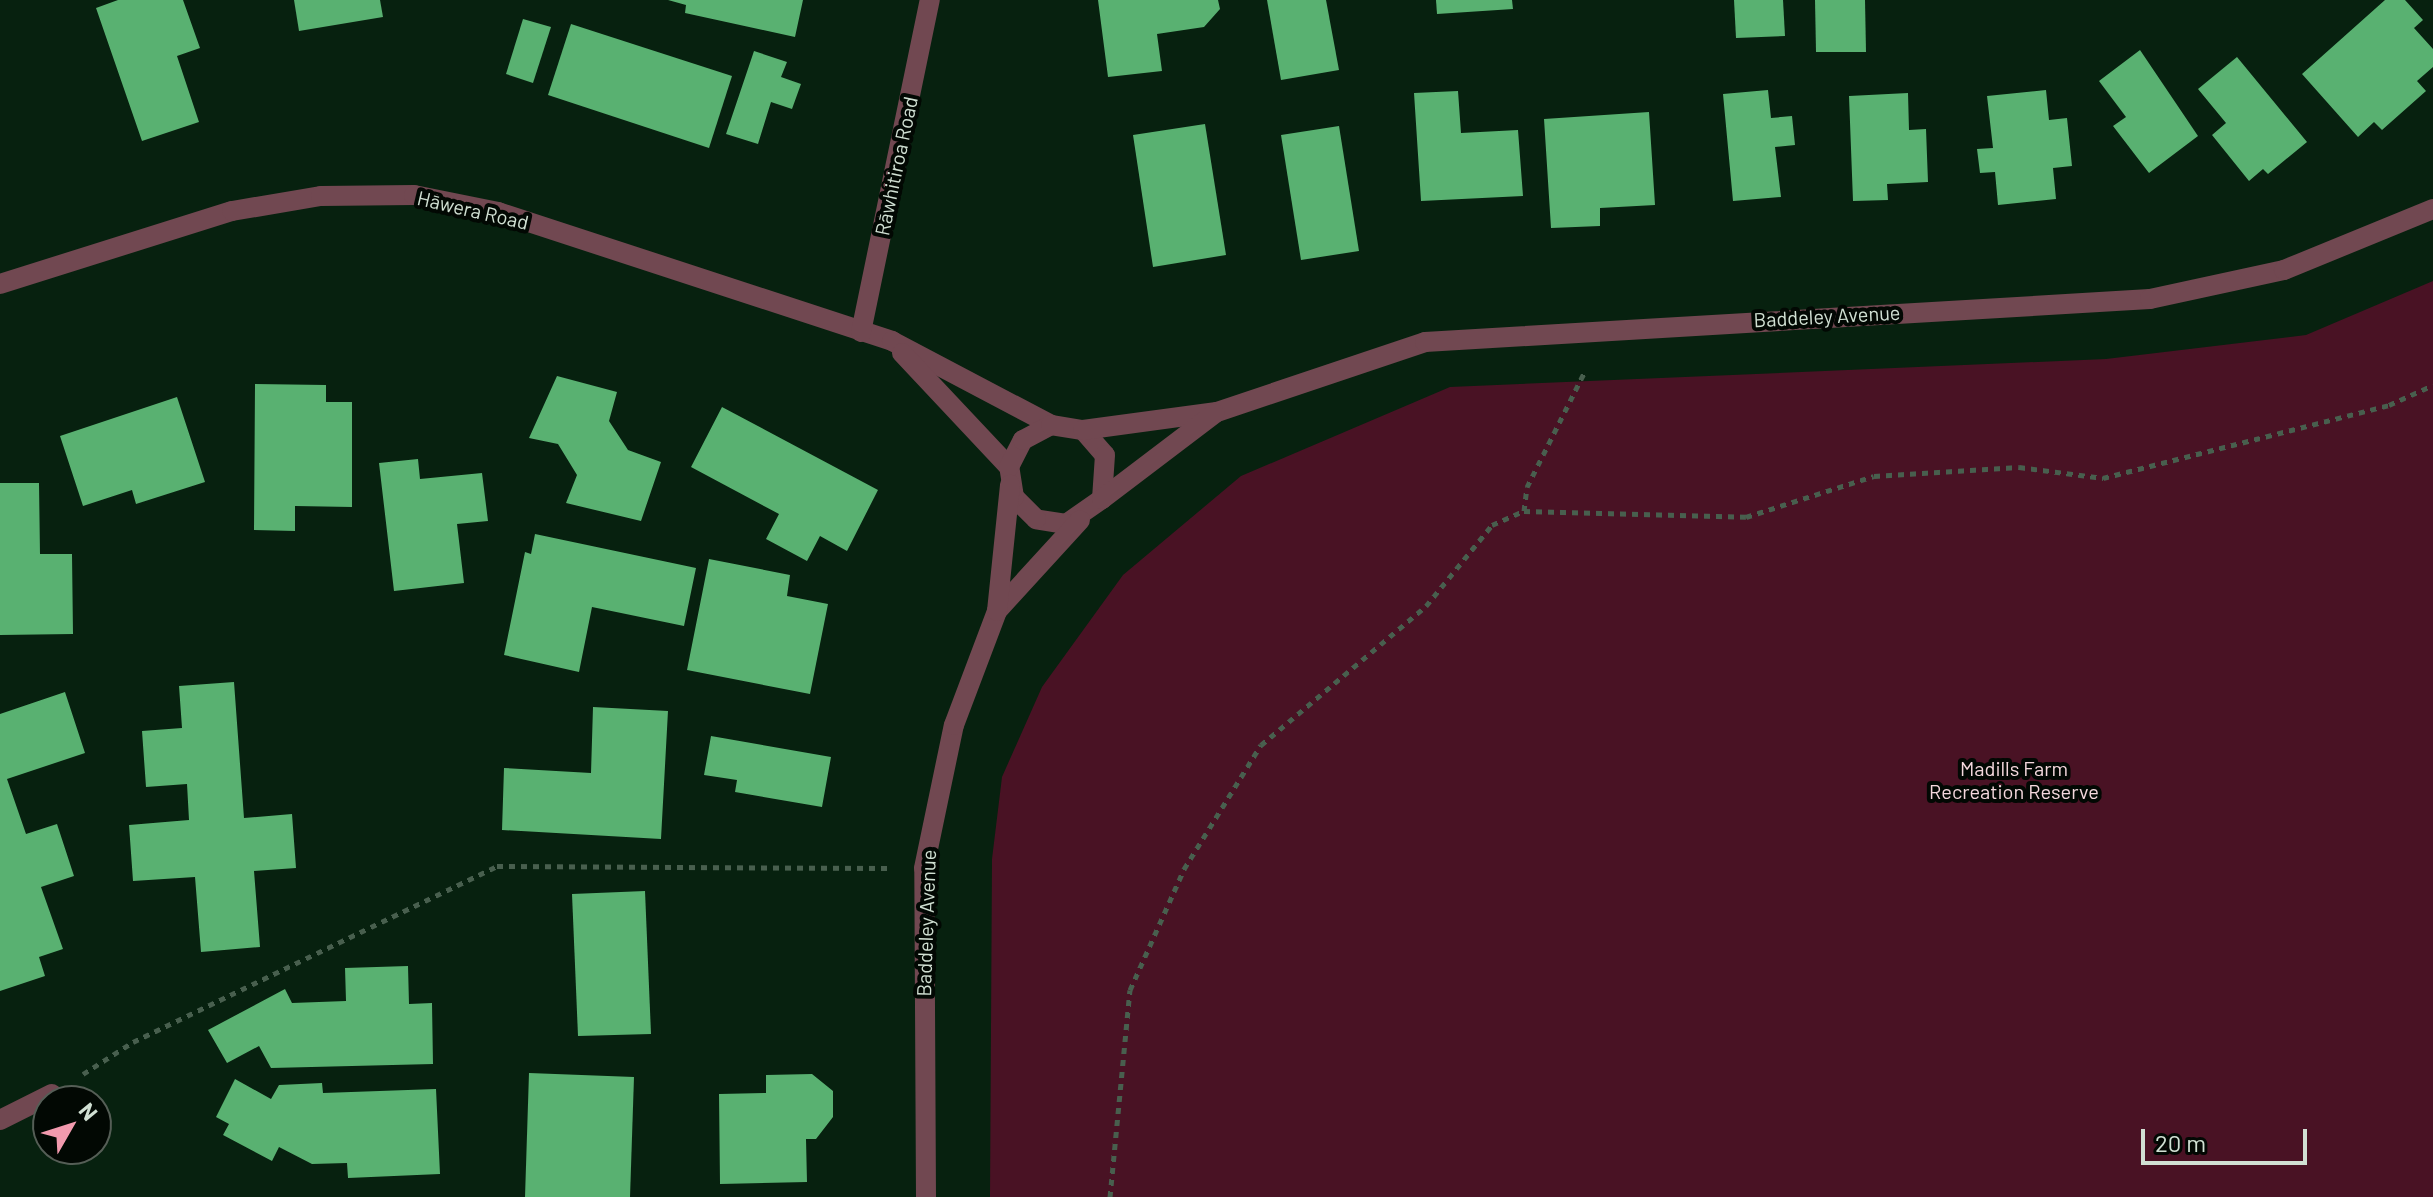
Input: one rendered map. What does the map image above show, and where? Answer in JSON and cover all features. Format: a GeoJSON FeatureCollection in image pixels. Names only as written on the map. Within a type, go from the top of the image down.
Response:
{"type":"FeatureCollection","features":[{"type":"Feature","properties":{"kind":"street","name":"Rāwhitiroa Road"},"geometry":{"type":"LineString","coordinates":[[861,332],[930,0]]}},
{"type":"Feature","properties":{"kind":"street","name":"Hāwera Road"},"geometry":{"type":"LineString","coordinates":[[0,284],[232,211],[321,196],[414,195],[498,212],[892,341],[1051,425]]}},
{"type":"Feature","properties":{"kind":"street","name":"Baddeley Avenue"},"geometry":{"type":"LineString","coordinates":[[1083,430],[1217,412],[1425,342],[1606,328],[2150,299],[2284,270],[2433,209]]}},
{"type":"Feature","properties":{"kind":"street"},"geometry":{"type":"LineString","coordinates":[[892,341],[1009,475],[1023,510],[1036,519],[1081,519],[1102,499],[1109,470],[1105,455],[1083,430],[1051,425],[1023,440],[1009,475]]}},
{"type":"Feature","properties":{"kind":"street","name":"Baddeley Avenue"},"geometry":{"type":"LineString","coordinates":[[1102,499],[1217,412]]}},
{"type":"Feature","properties":{"kind":"street","name":"Baddeley Avenue"},"geometry":{"type":"LineString","coordinates":[[926,1197],[924,868],[954,725],[997,611],[1009,475]]}},
{"type":"Feature","properties":{"kind":"street","name":"Baddeley Avenue"},"geometry":{"type":"LineString","coordinates":[[997,611],[1081,519]]}},
{"type":"Feature","properties":{"kind":"street"},"geometry":{"type":"LineString","coordinates":[[0,1120],[32,1104]]}},
{"type":"Feature","properties":{"kind":"path"},"geometry":{"type":"LineString","coordinates":[[1524,511],[1527,487],[1606,328]]}},
{"type":"Feature","properties":{"kind":"path"},"geometry":{"type":"LineString","coordinates":[[1110,1197],[1130,990],[1184,869],[1261,745],[1426,606],[1492,525],[1524,511],[1746,517],[1874,476],[2019,467],[2103,478],[2389,405],[2433,385]]}},
{"type":"Feature","properties":{"kind":"path"},"geometry":{"type":"LineString","coordinates":[[66,1085],[133,1042],[497,866],[924,868]]}},
{"type":"Feature","properties":{"kind":"green space","name":"Madills Farm Recreation Reserve"},"geometry":{"type":"Polygon","coordinates":[[[2433,281],[2433,1197],[990,1197],[992,859],[1002,777],[1042,687],[1123,575],[1241,476],[1450,387],[2106,359],[2306,335],[2433,281]]]}},
{"type":"Feature","properties":{"kind":"building"},"geometry":{"type":"Polygon","coordinates":[[[118,0],[183,0],[200,48],[177,56],[199,122],[142,141],[96,8],[118,0]]]}},
{"type":"Feature","properties":{"kind":"building"},"geometry":{"type":"Polygon","coordinates":[[[294,0],[380,0],[383,17],[299,31],[294,0]]]}},
{"type":"Feature","properties":{"kind":"building"},"geometry":{"type":"Polygon","coordinates":[[[668,0],[803,0],[795,37],[685,13],[686,5],[668,0]]]}},
{"type":"Feature","properties":{"kind":"building"},"geometry":{"type":"Polygon","coordinates":[[[1098,0],[1218,0],[1220,9],[1204,27],[1157,34],[1162,71],[1108,77],[1098,0]]]}},
{"type":"Feature","properties":{"kind":"building"},"geometry":{"type":"Polygon","coordinates":[[[1267,0],[1326,0],[1339,70],[1281,80],[1267,0]]]}},
{"type":"Feature","properties":{"kind":"building"},"geometry":{"type":"Polygon","coordinates":[[[1436,0],[1512,0],[1513,9],[1437,14],[1436,0]]]}},
{"type":"Feature","properties":{"kind":"building"},"geometry":{"type":"Polygon","coordinates":[[[1734,0],[1783,0],[1785,36],[1736,38],[1734,0]]]}},
{"type":"Feature","properties":{"kind":"building"},"geometry":{"type":"Polygon","coordinates":[[[1815,0],[1865,0],[1866,52],[1816,52],[1815,0]]]}},
{"type":"Feature","properties":{"kind":"building"},"geometry":{"type":"Polygon","coordinates":[[[2385,0],[2405,0],[2423,20],[2414,28],[2433,49],[2433,67],[2417,81],[2426,91],[2382,130],[2374,122],[2358,137],[2302,74],[2385,0]]]}},
{"type":"Feature","properties":{"kind":"building"},"geometry":{"type":"Polygon","coordinates":[[[523,19],[551,27],[533,83],[506,74],[523,19]]]}},
{"type":"Feature","properties":{"kind":"building"},"geometry":{"type":"Polygon","coordinates":[[[571,24],[732,76],[709,148],[548,95],[571,24]]]}},
{"type":"Feature","properties":{"kind":"building"},"geometry":{"type":"Polygon","coordinates":[[[2140,50],[2198,136],[2149,173],[2113,126],[2126,117],[2099,81],[2140,50]]]}},
{"type":"Feature","properties":{"kind":"building"},"geometry":{"type":"Polygon","coordinates":[[[754,51],[787,62],[781,77],[801,84],[792,109],[771,102],[758,144],[726,134],[754,51]]]}},
{"type":"Feature","properties":{"kind":"building"},"geometry":{"type":"Polygon","coordinates":[[[2237,57],[2307,142],[2268,174],[2263,169],[2249,181],[2212,135],[2226,123],[2198,89],[2237,57]]]}},
{"type":"Feature","properties":{"kind":"building"},"geometry":{"type":"Polygon","coordinates":[[[1768,90],[1771,118],[1792,116],[1795,145],[1775,147],[1781,197],[1733,201],[1723,94],[1768,90]]]}},
{"type":"Feature","properties":{"kind":"building"},"geometry":{"type":"Polygon","coordinates":[[[2046,90],[2049,120],[2067,118],[2072,166],[2053,168],[2056,199],[1998,205],[1995,172],[1980,173],[1977,149],[1993,148],[1987,96],[2046,90]]]}},
{"type":"Feature","properties":{"kind":"building"},"geometry":{"type":"Polygon","coordinates":[[[1458,91],[1461,133],[1518,130],[1523,196],[1421,201],[1414,93],[1458,91]]]}},
{"type":"Feature","properties":{"kind":"building"},"geometry":{"type":"Polygon","coordinates":[[[1908,93],[1909,130],[1926,129],[1928,182],[1887,184],[1888,200],[1853,201],[1849,96],[1908,93]]]}},
{"type":"Feature","properties":{"kind":"building"},"geometry":{"type":"Polygon","coordinates":[[[1649,112],[1655,205],[1600,208],[1600,226],[1551,228],[1544,119],[1649,112]]]}},
{"type":"Feature","properties":{"kind":"building"},"geometry":{"type":"Polygon","coordinates":[[[1205,124],[1226,255],[1153,267],[1133,135],[1205,124]]]}},
{"type":"Feature","properties":{"kind":"building"},"geometry":{"type":"Polygon","coordinates":[[[1339,126],[1359,251],[1301,260],[1281,135],[1339,126]]]}},
{"type":"Feature","properties":{"kind":"building"},"geometry":{"type":"Polygon","coordinates":[[[557,376],[617,392],[609,421],[628,450],[661,462],[641,521],[566,503],[577,475],[558,444],[529,438],[557,376]]]}},
{"type":"Feature","properties":{"kind":"building"},"geometry":{"type":"Polygon","coordinates":[[[255,384],[326,385],[326,402],[352,402],[352,507],[295,506],[295,531],[254,530],[255,384]]]}},
{"type":"Feature","properties":{"kind":"building"},"geometry":{"type":"Polygon","coordinates":[[[177,397],[205,482],[136,504],[132,490],[83,506],[60,436],[177,397]]]}},
{"type":"Feature","properties":{"kind":"building"},"geometry":{"type":"Polygon","coordinates":[[[722,407],[878,490],[847,551],[820,536],[807,561],[766,539],[779,514],[691,467],[722,407]]]}},
{"type":"Feature","properties":{"kind":"building"},"geometry":{"type":"Polygon","coordinates":[[[418,459],[420,479],[482,473],[488,521],[457,524],[464,583],[394,591],[379,463],[418,459]]]}},
{"type":"Feature","properties":{"kind":"building"},"geometry":{"type":"Polygon","coordinates":[[[0,483],[39,483],[40,554],[72,554],[73,634],[0,635],[0,483]]]}},
{"type":"Feature","properties":{"kind":"building"},"geometry":{"type":"Polygon","coordinates":[[[535,534],[696,568],[684,626],[592,607],[579,672],[504,655],[525,552],[531,554],[535,534]]]}},
{"type":"Feature","properties":{"kind":"building"},"geometry":{"type":"Polygon","coordinates":[[[709,559],[790,575],[787,596],[828,604],[810,694],[687,670],[709,559]]]}},
{"type":"Feature","properties":{"kind":"building"},"geometry":{"type":"Polygon","coordinates":[[[234,682],[244,818],[292,814],[296,868],[254,871],[260,947],[201,952],[195,877],[133,881],[129,825],[189,820],[187,784],[146,787],[142,731],[182,728],[179,686],[234,682]]]}},
{"type":"Feature","properties":{"kind":"building"},"geometry":{"type":"Polygon","coordinates":[[[65,692],[85,753],[7,779],[26,834],[57,824],[74,876],[41,887],[63,949],[39,957],[45,976],[0,991],[0,714],[65,692]]]}},
{"type":"Feature","properties":{"kind":"building"},"geometry":{"type":"Polygon","coordinates":[[[593,707],[668,711],[661,839],[502,830],[504,768],[591,773],[593,707]]]}},
{"type":"Feature","properties":{"kind":"building"},"geometry":{"type":"Polygon","coordinates":[[[711,736],[831,757],[822,807],[735,792],[737,780],[704,775],[711,736]]]}},
{"type":"Feature","properties":{"kind":"building"},"geometry":{"type":"Polygon","coordinates":[[[645,891],[651,1034],[578,1036],[572,894],[645,891]]]}},
{"type":"Feature","properties":{"kind":"building"},"geometry":{"type":"Polygon","coordinates":[[[408,966],[409,1004],[432,1003],[433,1064],[271,1068],[259,1046],[227,1063],[208,1030],[285,989],[292,1003],[346,1001],[345,968],[408,966]]]}},
{"type":"Feature","properties":{"kind":"building"},"geometry":{"type":"Polygon","coordinates":[[[529,1073],[634,1077],[630,1197],[525,1197],[529,1073]]]}},
{"type":"Feature","properties":{"kind":"building"},"geometry":{"type":"Polygon","coordinates":[[[812,1074],[833,1091],[833,1117],[816,1139],[806,1139],[807,1182],[720,1184],[719,1094],[766,1093],[766,1075],[812,1074]]]}},
{"type":"Feature","properties":{"kind":"building"},"geometry":{"type":"Polygon","coordinates":[[[235,1079],[271,1099],[279,1085],[322,1083],[323,1093],[436,1089],[440,1174],[348,1178],[347,1163],[312,1164],[279,1147],[272,1161],[223,1135],[229,1124],[216,1117],[235,1079]]]}}]}
